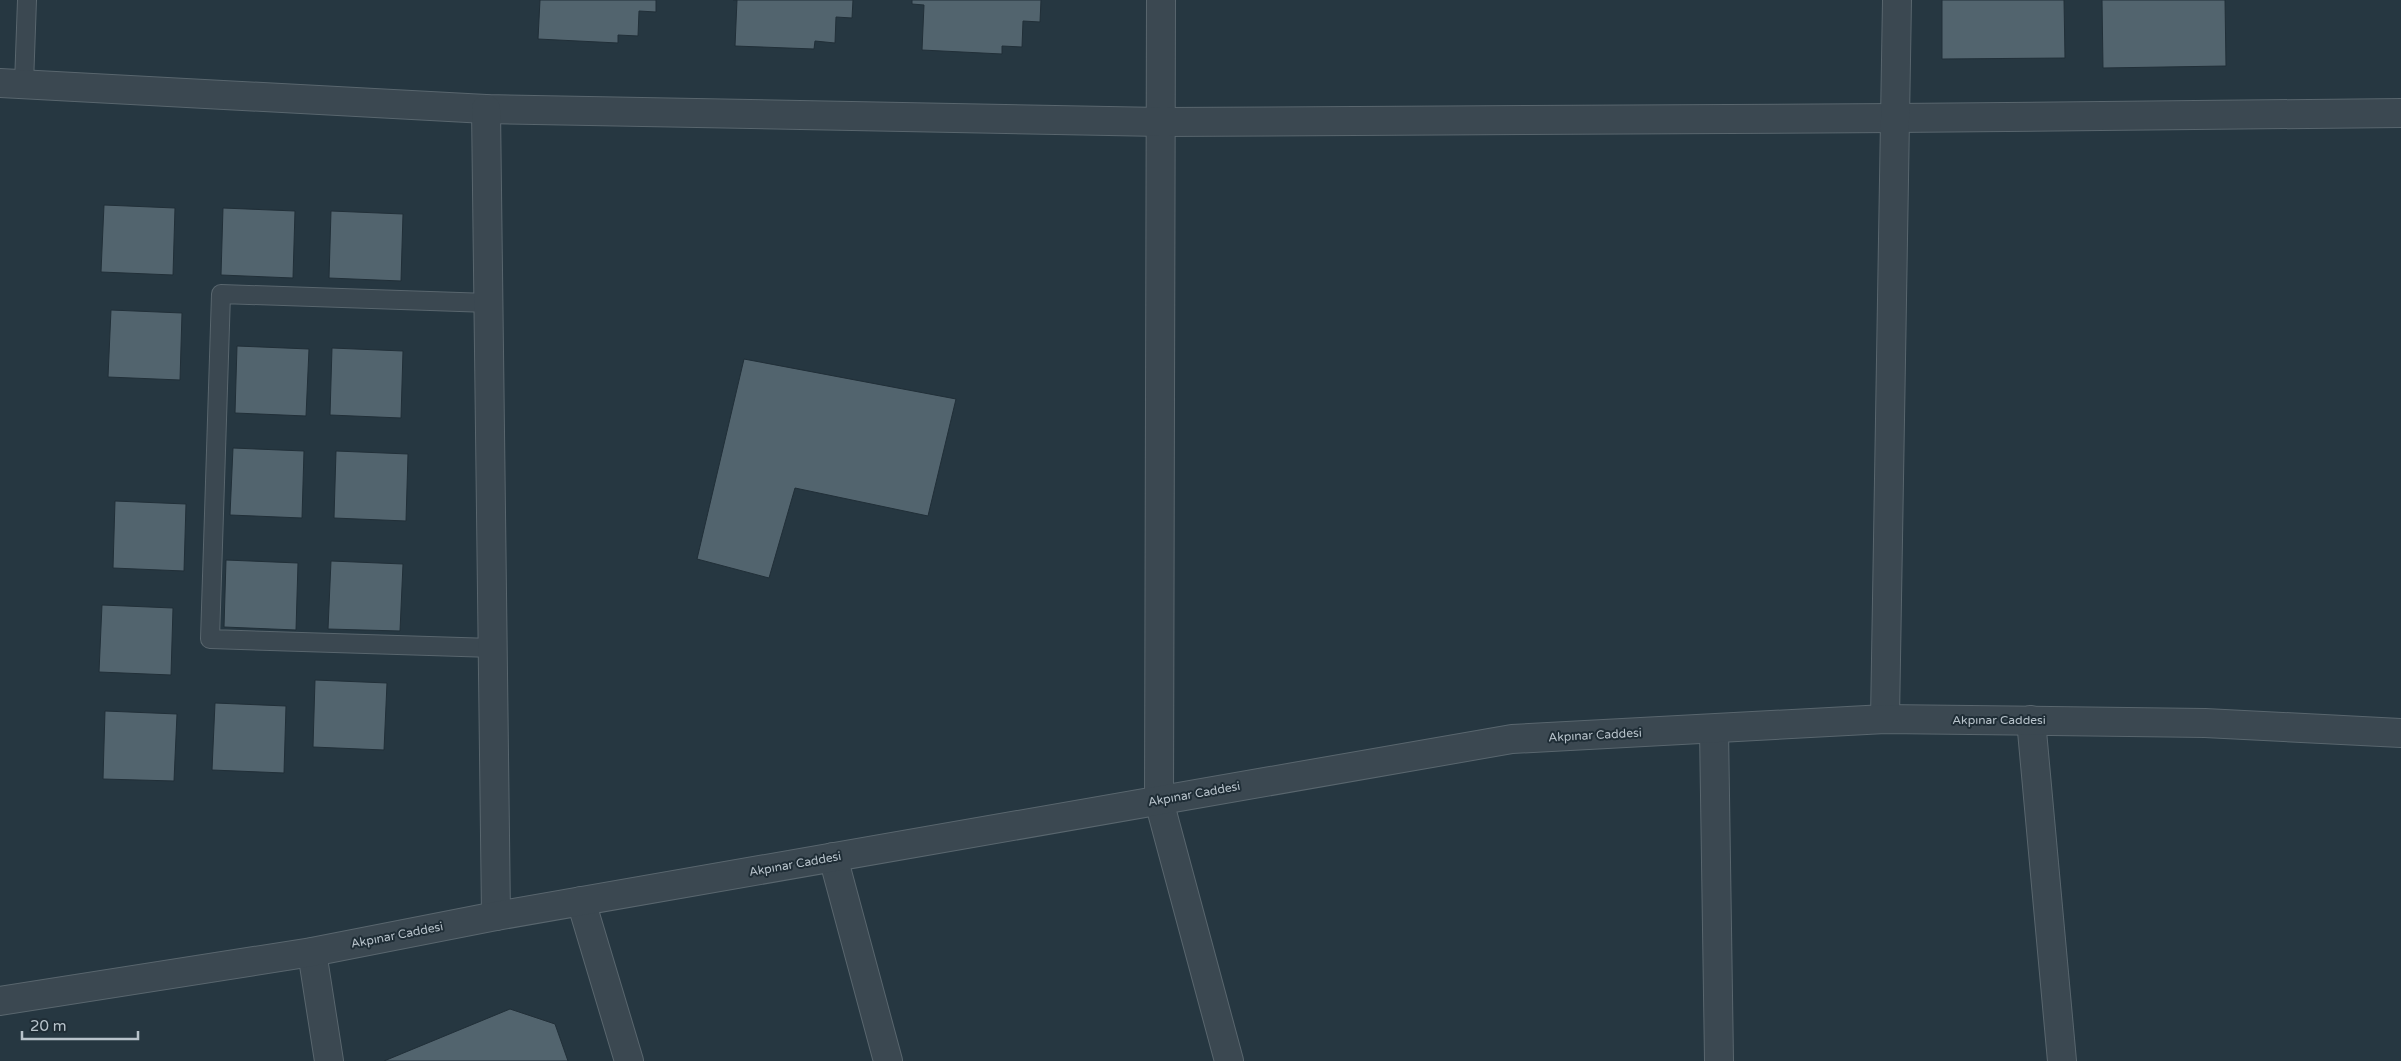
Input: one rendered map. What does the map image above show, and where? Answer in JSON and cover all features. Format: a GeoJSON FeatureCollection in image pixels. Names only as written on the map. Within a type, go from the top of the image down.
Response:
{"type":"FeatureCollection","features":[{"type":"Feature","properties":{"kind":"street"},"geometry":{"type":"LineString","coordinates":[[1160,0],[1159,801],[1229,1061]]}},
{"type":"Feature","properties":{"kind":"street"},"geometry":{"type":"LineString","coordinates":[[1884,719],[1897,0]]}},
{"type":"Feature","properties":{"kind":"street"},"geometry":{"type":"LineString","coordinates":[[12,83],[486,109],[1161,122],[1895,118],[2401,112]]}},
{"type":"Feature","properties":{"kind":"street"},"geometry":{"type":"LineString","coordinates":[[486,109],[496,916]]}},
{"type":"Feature","properties":{"kind":"street","name":"Akpınar Caddesi"},"geometry":{"type":"LineString","coordinates":[[0,1000],[312,952],[496,916],[1512,739],[1884,719],[2205,723],[2401,733]]}},
{"type":"Feature","properties":{"kind":"street"},"geometry":{"type":"LineString","coordinates":[[2031,720],[2062,1061]]}},
{"type":"Feature","properties":{"kind":"street"},"geometry":{"type":"LineString","coordinates":[[1714,729],[1719,1061]]}},
{"type":"Feature","properties":{"kind":"street"},"geometry":{"type":"LineString","coordinates":[[833,857],[888,1061]]}},
{"type":"Feature","properties":{"kind":"street"},"geometry":{"type":"LineString","coordinates":[[581,901],[629,1061]]}},
{"type":"Feature","properties":{"kind":"street"},"geometry":{"type":"LineString","coordinates":[[312,952],[329,1061]]}},
{"type":"Feature","properties":{"kind":"lane"},"geometry":{"type":"LineString","coordinates":[[12,83],[27,0]]}},
{"type":"Feature","properties":{"kind":"lane"},"geometry":{"type":"LineString","coordinates":[[488,303],[221,294],[210,639],[493,648]]}},
{"type":"Feature","properties":{"kind":"building"},"geometry":{"type":"Polygon","coordinates":[[[540,0],[656,0],[656,12],[639,11],[638,36],[618,35],[618,43],[538,39],[540,0]]]}},
{"type":"Feature","properties":{"kind":"building"},"geometry":{"type":"Polygon","coordinates":[[[737,0],[853,0],[852,18],[836,17],[835,43],[815,41],[814,49],[735,46],[737,0]]]}},
{"type":"Feature","properties":{"kind":"building"},"geometry":{"type":"Polygon","coordinates":[[[912,0],[1041,0],[1040,22],[1023,21],[1022,47],[1002,46],[1002,54],[922,50],[924,5],[912,4],[912,0]]]}},
{"type":"Feature","properties":{"kind":"building"},"geometry":{"type":"Polygon","coordinates":[[[1942,0],[2064,0],[2065,58],[1942,59],[1942,0]]]}},
{"type":"Feature","properties":{"kind":"building"},"geometry":{"type":"Polygon","coordinates":[[[2102,0],[2225,0],[2226,66],[2103,68],[2102,0]]]}},
{"type":"Feature","properties":{"kind":"building"},"geometry":{"type":"Polygon","coordinates":[[[104,205],[175,208],[173,275],[101,272],[104,205]]]}},
{"type":"Feature","properties":{"kind":"building"},"geometry":{"type":"Polygon","coordinates":[[[223,208],[295,211],[293,278],[221,275],[223,208]]]}},
{"type":"Feature","properties":{"kind":"building"},"geometry":{"type":"Polygon","coordinates":[[[331,211],[403,214],[401,281],[329,278],[331,211]]]}},
{"type":"Feature","properties":{"kind":"building"},"geometry":{"type":"Polygon","coordinates":[[[111,310],[182,313],[180,380],[108,377],[111,310]]]}},
{"type":"Feature","properties":{"kind":"building"},"geometry":{"type":"Polygon","coordinates":[[[237,346],[309,349],[306,416],[235,413],[237,346]]]}},
{"type":"Feature","properties":{"kind":"building"},"geometry":{"type":"Polygon","coordinates":[[[332,348],[403,351],[401,418],[330,415],[332,348]]]}},
{"type":"Feature","properties":{"kind":"building"},"geometry":{"type":"Polygon","coordinates":[[[744,359],[956,399],[928,516],[795,488],[769,578],[697,559],[744,359]]]}},
{"type":"Feature","properties":{"kind":"building"},"geometry":{"type":"Polygon","coordinates":[[[233,448],[304,451],[302,518],[230,515],[233,448]]]}},
{"type":"Feature","properties":{"kind":"building"},"geometry":{"type":"Polygon","coordinates":[[[336,451],[408,454],[406,521],[334,518],[336,451]]]}},
{"type":"Feature","properties":{"kind":"building"},"geometry":{"type":"Polygon","coordinates":[[[115,501],[186,504],[184,571],[113,568],[115,501]]]}},
{"type":"Feature","properties":{"kind":"building"},"geometry":{"type":"Polygon","coordinates":[[[226,560],[298,563],[296,630],[224,627],[226,560]]]}},
{"type":"Feature","properties":{"kind":"building"},"geometry":{"type":"Polygon","coordinates":[[[331,561],[403,564],[400,631],[328,629],[331,561]]]}},
{"type":"Feature","properties":{"kind":"building"},"geometry":{"type":"Polygon","coordinates":[[[102,605],[173,608],[171,675],[99,672],[102,605]]]}},
{"type":"Feature","properties":{"kind":"building"},"geometry":{"type":"Polygon","coordinates":[[[315,680],[387,683],[384,750],[313,747],[315,680]]]}},
{"type":"Feature","properties":{"kind":"building"},"geometry":{"type":"Polygon","coordinates":[[[215,703],[286,706],[284,773],[212,770],[215,703]]]}},
{"type":"Feature","properties":{"kind":"building"},"geometry":{"type":"Polygon","coordinates":[[[105,711],[177,714],[174,781],[103,779],[105,711]]]}},
{"type":"Feature","properties":{"kind":"building"},"geometry":{"type":"Polygon","coordinates":[[[510,1009],[555,1024],[568,1061],[384,1061],[510,1009]]]}}]}
